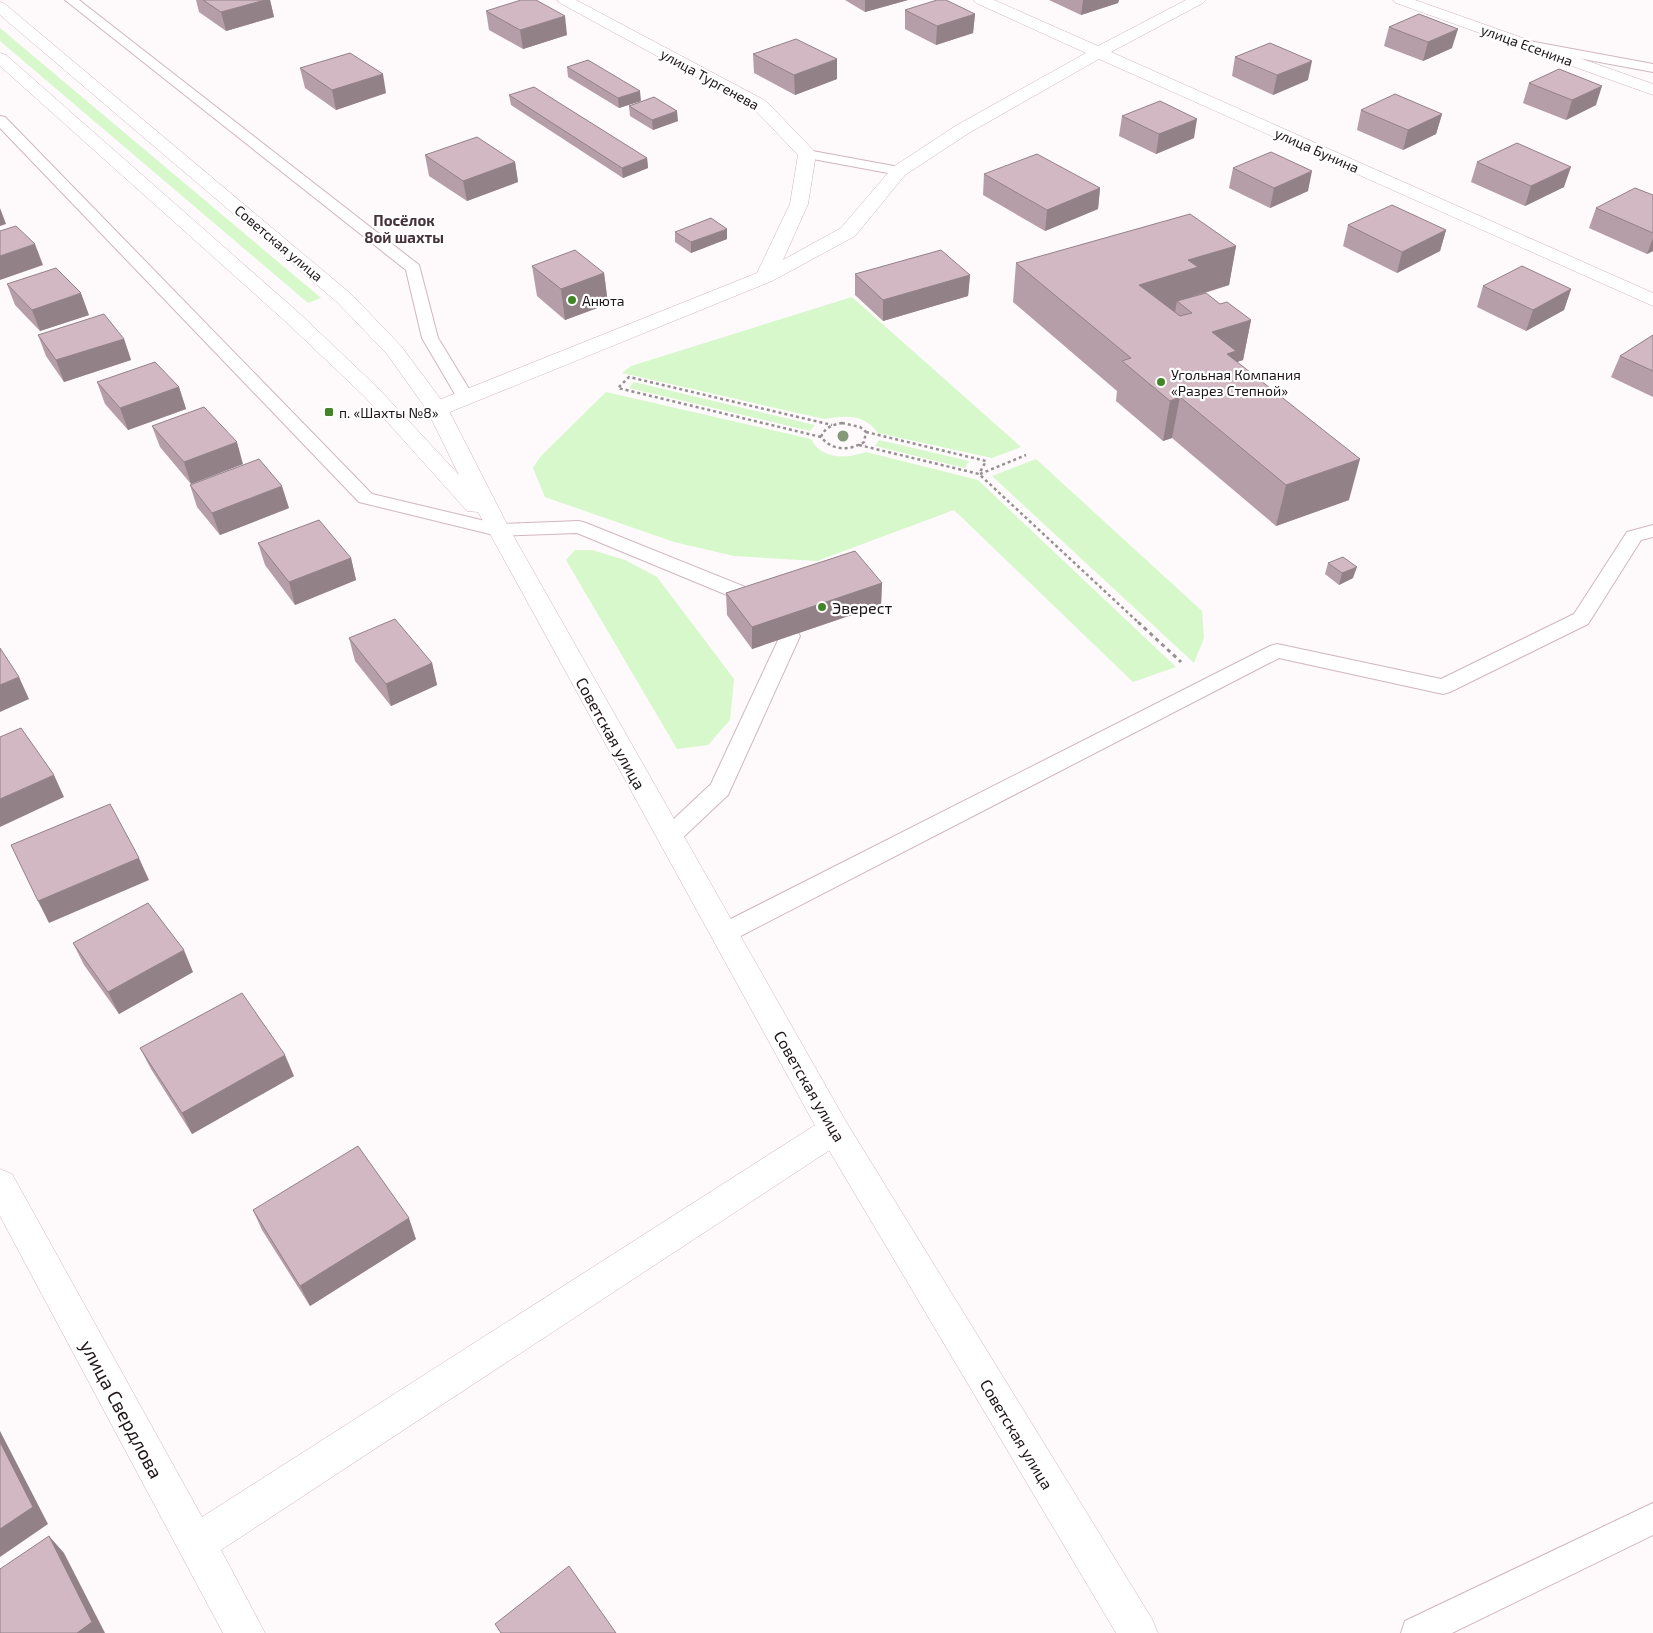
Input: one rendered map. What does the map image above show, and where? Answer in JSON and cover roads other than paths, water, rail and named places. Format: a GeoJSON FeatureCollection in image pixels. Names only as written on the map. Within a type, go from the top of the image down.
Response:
{"type":"FeatureCollection","features":[{"type":"Feature","properties":{"kind":"street","name":"улица Тургенева"},"geometry":{"type":"LineString","coordinates":[[565,0],[760,105],[807,154]]}},
{"type":"Feature","properties":{"kind":"street","name":"улица Бунина"},"geometry":{"type":"LineString","coordinates":[[981,0],[1653,300]]}},
{"type":"Feature","properties":{"kind":"street"},"geometry":{"type":"LineString","coordinates":[[437,409],[765,277],[848,232],[899,171],[963,129],[1097,53],[1198,0]]}},
{"type":"Feature","properties":{"kind":"street","name":"улица Есенина"},"geometry":{"type":"LineString","coordinates":[[1401,0],[1653,90]]}},
{"type":"Feature","properties":{"kind":"street","name":"Советская улица"},"geometry":{"type":"LineString","coordinates":[[0,7],[344,298],[394,350],[437,409],[498,530],[834,1130],[1138,1633]]}},
{"type":"Feature","properties":{"kind":"street","name":"Советская улица"},"geometry":{"type":"LineString","coordinates":[[0,58],[298,323],[372,393],[498,530]]}},
{"type":"Feature","properties":{"kind":"street"},"geometry":{"type":"LineString","coordinates":[[765,277],[799,204],[807,154]]}},
{"type":"Feature","properties":{"kind":"street"},"geometry":{"type":"LineString","coordinates":[[195,1544],[834,1130]]}},
{"type":"Feature","properties":{"kind":"street","name":"улица Свердлова"},"geometry":{"type":"LineString","coordinates":[[0,1184],[245,1633]]}},
{"type":"Feature","properties":{"kind":"lane"},"geometry":{"type":"LineString","coordinates":[[71,0],[413,268],[430,338],[465,397]]}},
{"type":"Feature","properties":{"kind":"lane"},"geometry":{"type":"LineString","coordinates":[[1528,45],[1653,68]]}},
{"type":"Feature","properties":{"kind":"lane"},"geometry":{"type":"LineString","coordinates":[[0,120],[366,498],[498,530],[579,527],[765,602]]}},
{"type":"Feature","properties":{"kind":"lane"},"geometry":{"type":"LineString","coordinates":[[807,154],[899,171]]}},
{"type":"Feature","properties":{"kind":"lane"},"geometry":{"type":"LineString","coordinates":[[723,934],[1277,651],[1443,687],[1581,619],[1634,536],[1653,531]]}},
{"type":"Feature","properties":{"kind":"lane"},"geometry":{"type":"LineString","coordinates":[[669,837],[720,789],[790,636]]}},
{"type":"Feature","properties":{"kind":"lane"},"geometry":{"type":"LineString","coordinates":[[1417,1633],[1653,1518]]}},
{"type":"Feature","properties":{"kind":"place","name":"Анюта"},"geometry":{"type":"Point","coordinates":[572,300]}},
{"type":"Feature","properties":{"kind":"place","name":"Угольная Компания «Разрез Степной»"},"geometry":{"type":"Point","coordinates":[1161,382]}},
{"type":"Feature","properties":{"kind":"place","name":"п. «Шахты №8»"},"geometry":{"type":"Point","coordinates":[329,412]}},
{"type":"Feature","properties":{"kind":"place","name":"Эверест"},"geometry":{"type":"Point","coordinates":[822,607]}},
{"type":"Feature","properties":{"kind":"district","name":"Посёлок 8ой шахты"},"geometry":{"type":"Point","coordinates":[404,228]}}]}
